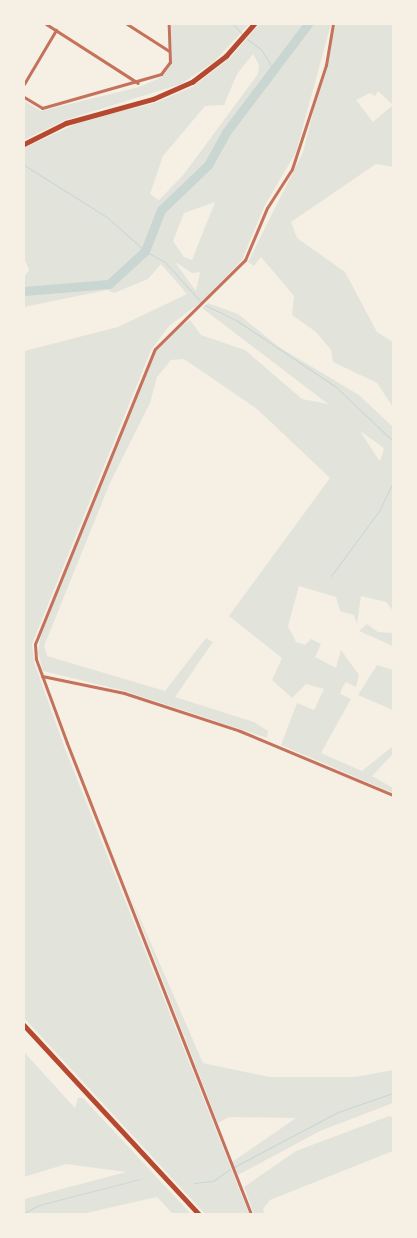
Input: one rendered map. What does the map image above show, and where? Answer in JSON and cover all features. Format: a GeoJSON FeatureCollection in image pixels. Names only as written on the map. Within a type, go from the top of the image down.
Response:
{"type":"FeatureCollection","features":[{"type":"Feature","properties":{"kind":"main road"},"geometry":{"type":"LineString","coordinates":[[24,144],[66,123],[192,82],[226,56],[254,24]]}},
{"type":"Feature","properties":{"kind":"main road"},"geometry":{"type":"LineString","coordinates":[[24,1025],[199,1214]]}},
{"type":"Feature","properties":{"kind":"street"},"geometry":{"type":"LineString","coordinates":[[46,24],[138,83]]}},
{"type":"Feature","properties":{"kind":"street"},"geometry":{"type":"LineString","coordinates":[[127,24],[170,51]]}},
{"type":"Feature","properties":{"kind":"street"},"geometry":{"type":"LineString","coordinates":[[24,97],[42,108],[138,83],[167,69],[170,51],[169,24]]}},
{"type":"Feature","properties":{"kind":"street"},"geometry":{"type":"LineString","coordinates":[[251,1214],[42,676],[35,652],[40,627],[155,349],[168,332],[230,279],[256,241],[267,208],[282,189],[306,135],[333,24]]}},
{"type":"Feature","properties":{"kind":"street"},"geometry":{"type":"LineString","coordinates":[[24,84],[56,30]]}},
{"type":"Feature","properties":{"kind":"street"},"geometry":{"type":"LineString","coordinates":[[42,676],[50,675],[124,694],[240,731],[393,795]]}},
{"type":"Feature","properties":{"kind":"shaded area"},"geometry":{"type":"Polygon","coordinates":[[[171,24],[249,24],[214,62],[181,84],[65,120],[24,140],[24,101],[41,111],[139,87],[162,77],[172,63],[171,24]]]}},
{"type":"Feature","properties":{"kind":"shaded area"},"geometry":{"type":"Polygon","coordinates":[[[259,24],[331,24],[296,152],[264,207],[242,260],[204,300],[169,326],[151,350],[32,644],[34,662],[64,746],[249,1214],[205,1214],[24,1018],[24,351],[118,327],[187,294],[161,264],[148,279],[114,293],[107,290],[24,307],[24,277],[29,270],[24,258],[24,148],[84,120],[155,103],[194,86],[231,57],[259,24]],[[253,54],[237,74],[224,105],[205,106],[163,156],[150,194],[159,200],[184,174],[258,74],[259,65],[253,54]],[[215,202],[184,213],[173,241],[184,257],[192,260],[215,202]],[[175,262],[196,291],[200,272],[192,273],[175,262]]]}},
{"type":"Feature","properties":{"kind":"shaded area"},"geometry":{"type":"Polygon","coordinates":[[[336,24],[393,24],[393,105],[393,167],[376,164],[291,222],[297,238],[345,272],[377,332],[393,342],[393,407],[377,383],[333,362],[331,350],[316,332],[292,315],[294,296],[261,257],[254,266],[248,262],[303,152],[336,24]],[[378,91],[375,96],[370,93],[356,100],[373,122],[393,105],[378,91]]]}},
{"type":"Feature","properties":{"kind":"shaded area"},"geometry":{"type":"Polygon","coordinates":[[[208,303],[238,314],[279,347],[359,395],[393,427],[393,611],[386,602],[361,596],[357,624],[354,615],[340,611],[336,597],[299,586],[288,626],[296,642],[305,645],[311,639],[321,644],[315,657],[336,668],[341,650],[359,675],[356,687],[346,682],[342,688],[340,694],[351,699],[321,753],[362,771],[393,746],[393,754],[372,776],[393,788],[393,793],[281,745],[297,703],[314,710],[324,689],[306,684],[292,698],[272,680],[282,658],[229,616],[330,478],[257,409],[184,359],[171,360],[157,377],[150,403],[110,483],[44,646],[47,656],[165,691],[206,638],[213,642],[175,697],[254,722],[268,731],[267,738],[125,691],[43,671],[38,652],[42,629],[156,350],[171,333],[190,320],[201,335],[245,350],[302,399],[328,404],[202,308],[208,303]],[[360,431],[380,461],[384,448],[360,431]]]}},
{"type":"Feature","properties":{"kind":"shaded area"},"geometry":{"type":"Polygon","coordinates":[[[367,624],[378,632],[393,633],[393,646],[359,631],[367,624]]]}},
{"type":"Feature","properties":{"kind":"shaded area"},"geometry":{"type":"Polygon","coordinates":[[[377,665],[393,670],[393,710],[358,695],[377,665]]]}},
{"type":"Feature","properties":{"kind":"shaded area"},"geometry":{"type":"Polygon","coordinates":[[[129,893],[203,1063],[269,1077],[355,1077],[393,1070],[393,1103],[320,1131],[238,1175],[232,1162],[296,1118],[229,1117],[218,1123],[129,893]]]}},
{"type":"Feature","properties":{"kind":"shaded area"},"geometry":{"type":"Polygon","coordinates":[[[24,1052],[75,1108],[78,1098],[83,1098],[191,1214],[173,1214],[157,1197],[82,1214],[24,1214],[24,1199],[126,1172],[66,1164],[24,1177],[24,1052]]]}},
{"type":"Feature","properties":{"kind":"shaded area"},"geometry":{"type":"Polygon","coordinates":[[[389,1116],[393,1117],[393,1151],[270,1200],[263,1209],[265,1214],[254,1214],[244,1187],[296,1151],[389,1116]]]}},
{"type":"Feature","properties":{"kind":"waterway"},"geometry":{"type":"LineString","coordinates":[[233,24],[242,34]]}},
{"type":"Feature","properties":{"kind":"waterway"},"geometry":{"type":"LineString","coordinates":[[24,291],[109,284],[145,251],[161,210],[208,165],[227,131],[308,24]]}},
{"type":"Feature","properties":{"kind":"waterway"},"geometry":{"type":"LineString","coordinates":[[247,39],[261,49],[274,71]]}},
{"type":"Feature","properties":{"kind":"waterway"},"geometry":{"type":"LineString","coordinates":[[24,165],[107,217],[145,251],[165,262],[201,302]]}},
{"type":"Feature","properties":{"kind":"waterway"},"geometry":{"type":"LineString","coordinates":[[205,305],[236,320],[336,387],[393,441]]}},
{"type":"Feature","properties":{"kind":"waterway"},"geometry":{"type":"LineString","coordinates":[[331,576],[379,511],[393,482]]}},
{"type":"Feature","properties":{"kind":"waterway"},"geometry":{"type":"LineString","coordinates":[[234,1167],[338,1112],[393,1093]]}},
{"type":"Feature","properties":{"kind":"waterway"},"geometry":{"type":"LineString","coordinates":[[194,1183],[213,1181],[230,1169]]}},
{"type":"Feature","properties":{"kind":"waterway"},"geometry":{"type":"LineString","coordinates":[[24,1213],[39,1205],[140,1179]]}}]}
